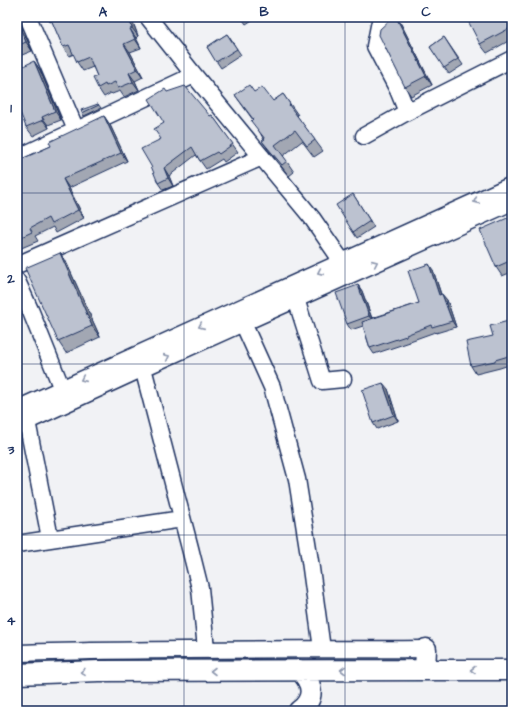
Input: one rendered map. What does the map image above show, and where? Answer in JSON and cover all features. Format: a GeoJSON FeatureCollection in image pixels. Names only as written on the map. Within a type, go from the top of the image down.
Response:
{"type":"FeatureCollection","features":[{"type":"Feature","properties":{"kind":"main road"},"geometry":{"type":"LineString","coordinates":[[425,670],[426,649]]}},
{"type":"Feature","properties":{"kind":"main road"},"geometry":{"type":"LineString","coordinates":[[299,670],[306,676],[310,684],[311,692],[309,700],[304,708],[299,711]]}},
{"type":"Feature","properties":{"kind":"main road"},"geometry":{"type":"LineString","coordinates":[[17,674],[107,671],[512,670]]}},
{"type":"Feature","properties":{"kind":"street"},"geometry":{"type":"LineString","coordinates":[[28,17],[76,130]]}},
{"type":"Feature","properties":{"kind":"street"},"geometry":{"type":"LineString","coordinates":[[148,17],[312,218],[347,268]]}},
{"type":"Feature","properties":{"kind":"street"},"geometry":{"type":"LineString","coordinates":[[383,17],[380,21],[375,46],[398,90],[407,112]]}},
{"type":"Feature","properties":{"kind":"street"},"geometry":{"type":"LineString","coordinates":[[364,136],[407,112],[512,59]]}},
{"type":"Feature","properties":{"kind":"street"},"geometry":{"type":"LineString","coordinates":[[17,158],[194,75]]}},
{"type":"Feature","properties":{"kind":"street"},"geometry":{"type":"LineString","coordinates":[[17,265],[262,157]]}},
{"type":"Feature","properties":{"kind":"street"},"geometry":{"type":"LineString","coordinates":[[20,419],[143,368],[296,299],[347,268],[512,185]]}},
{"type":"Feature","properties":{"kind":"street"},"geometry":{"type":"LineString","coordinates":[[20,419],[62,389],[347,268],[512,202]]}},
{"type":"Feature","properties":{"kind":"street"},"geometry":{"type":"LineString","coordinates":[[17,282],[31,312],[62,389]]}},
{"type":"Feature","properties":{"kind":"street"},"geometry":{"type":"LineString","coordinates":[[296,299],[322,382],[343,379]]}},
{"type":"Feature","properties":{"kind":"street"},"geometry":{"type":"LineString","coordinates":[[243,323],[272,387],[297,479],[322,649]]}},
{"type":"Feature","properties":{"kind":"street"},"geometry":{"type":"LineString","coordinates":[[143,368],[200,588],[206,649]]}},
{"type":"Feature","properties":{"kind":"street"},"geometry":{"type":"LineString","coordinates":[[20,419],[50,538]]}},
{"type":"Feature","properties":{"kind":"street"},"geometry":{"type":"LineString","coordinates":[[17,544],[182,519]]}},
{"type":"Feature","properties":{"kind":"street"},"geometry":{"type":"LineString","coordinates":[[17,653],[206,649],[426,649]]}},
{"type":"Feature","properties":{"kind":"building"},"geometry":{"type":"Polygon","coordinates":[[[50,17],[128,17],[132,28],[130,29],[135,39],[124,44],[137,69],[129,73],[133,82],[118,88],[115,82],[106,86],[105,84],[98,88],[93,78],[97,76],[89,57],[77,62],[69,45],[63,47],[50,17]]]}},
{"type":"Feature","properties":{"kind":"building"},"geometry":{"type":"Polygon","coordinates":[[[393,17],[396,17],[426,76],[405,87],[379,35],[380,29],[393,17]]]}},
{"type":"Feature","properties":{"kind":"building"},"geometry":{"type":"Polygon","coordinates":[[[466,17],[512,17],[512,27],[480,44],[466,17]]]}},
{"type":"Feature","properties":{"kind":"building"},"geometry":{"type":"Polygon","coordinates":[[[17,21],[26,42],[17,46],[17,21]]]}},
{"type":"Feature","properties":{"kind":"building"},"geometry":{"type":"Polygon","coordinates":[[[227,34],[237,49],[216,62],[207,47],[227,34]]]}},
{"type":"Feature","properties":{"kind":"building"},"geometry":{"type":"Polygon","coordinates":[[[444,37],[458,59],[444,68],[430,47],[444,37]]]}},
{"type":"Feature","properties":{"kind":"building"},"geometry":{"type":"Polygon","coordinates":[[[34,61],[55,111],[42,117],[43,120],[26,127],[17,105],[17,69],[34,61]]]}},
{"type":"Feature","properties":{"kind":"building"},"geometry":{"type":"Polygon","coordinates":[[[249,85],[254,92],[262,87],[273,101],[283,94],[290,104],[289,105],[315,140],[307,146],[295,130],[275,145],[287,161],[282,165],[262,141],[265,139],[251,121],[253,119],[235,95],[249,85]]]}},
{"type":"Feature","properties":{"kind":"building"},"geometry":{"type":"Polygon","coordinates":[[[185,86],[210,116],[212,115],[233,144],[219,154],[217,152],[200,161],[192,147],[164,168],[168,178],[158,183],[151,166],[141,149],[161,139],[154,129],[164,123],[149,99],[165,89],[167,92],[185,86]]]}},
{"type":"Feature","properties":{"kind":"building"},"geometry":{"type":"Polygon","coordinates":[[[98,104],[99,105],[82,113],[81,110],[98,104]]]}},
{"type":"Feature","properties":{"kind":"building"},"geometry":{"type":"Polygon","coordinates":[[[104,116],[121,153],[63,179],[78,210],[51,224],[48,218],[30,228],[32,232],[17,239],[17,161],[51,146],[49,142],[104,116]]]}},
{"type":"Feature","properties":{"kind":"building"},"geometry":{"type":"Polygon","coordinates":[[[353,194],[370,221],[353,232],[336,205],[353,194]]]}},
{"type":"Feature","properties":{"kind":"building"},"geometry":{"type":"Polygon","coordinates":[[[512,216],[512,260],[496,267],[480,230],[512,216]]]}},
{"type":"Feature","properties":{"kind":"building"},"geometry":{"type":"Polygon","coordinates":[[[60,253],[92,326],[58,341],[25,268],[60,253]]]}},
{"type":"Feature","properties":{"kind":"building"},"geometry":{"type":"Polygon","coordinates":[[[429,264],[439,295],[442,294],[452,321],[432,327],[431,325],[406,336],[370,348],[362,322],[419,303],[408,271],[429,264]]]}},
{"type":"Feature","properties":{"kind":"building"},"geometry":{"type":"Polygon","coordinates":[[[358,285],[369,316],[347,324],[336,293],[358,285]]]}},
{"type":"Feature","properties":{"kind":"building"},"geometry":{"type":"Polygon","coordinates":[[[512,320],[512,355],[495,361],[471,366],[466,342],[493,336],[490,326],[512,320]]]}},
{"type":"Feature","properties":{"kind":"building"},"geometry":{"type":"Polygon","coordinates":[[[383,383],[394,415],[373,423],[362,390],[383,383]]]}}]}
